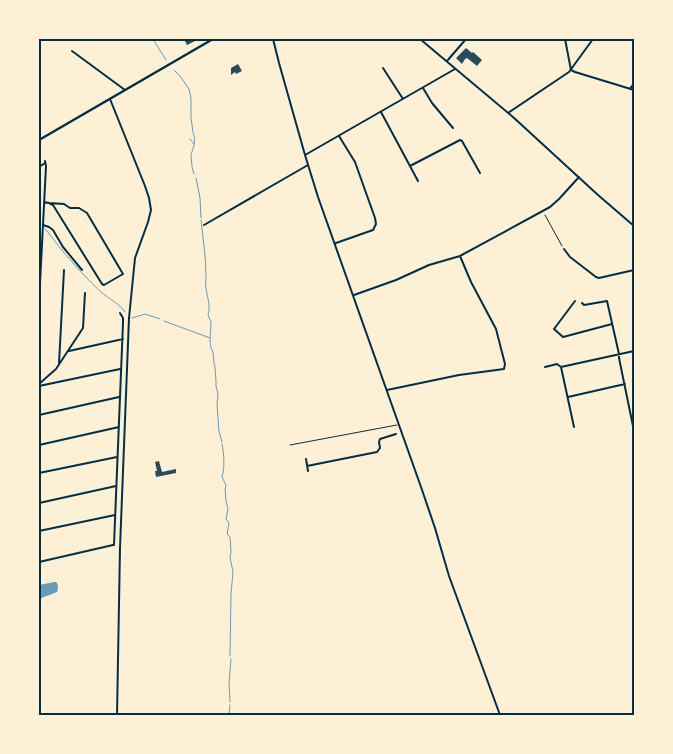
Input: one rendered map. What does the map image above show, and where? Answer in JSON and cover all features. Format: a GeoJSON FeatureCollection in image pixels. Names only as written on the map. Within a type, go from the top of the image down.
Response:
{"type":"FeatureCollection","features":[{"type":"Feature","properties":{"kind":"street"},"geometry":{"type":"LineString","coordinates":[[39,140],[213,39]]}},
{"type":"Feature","properties":{"kind":"street"},"geometry":{"type":"LineString","coordinates":[[273,39],[322,209],[435,528],[449,576],[500,715]]}},
{"type":"Feature","properties":{"kind":"street"},"geometry":{"type":"LineString","coordinates":[[420,39],[508,113],[634,226]]}},
{"type":"Feature","properties":{"kind":"street"},"geometry":{"type":"LineString","coordinates":[[447,61],[466,39]]}},
{"type":"Feature","properties":{"kind":"street"},"geometry":{"type":"LineString","coordinates":[[565,39],[571,70]]}},
{"type":"Feature","properties":{"kind":"street"},"geometry":{"type":"LineString","coordinates":[[508,113],[571,70],[593,39]]}},
{"type":"Feature","properties":{"kind":"street"},"geometry":{"type":"LineString","coordinates":[[72,51],[125,90]]}},
{"type":"Feature","properties":{"kind":"street"},"geometry":{"type":"LineString","coordinates":[[383,68],[403,99]]}},
{"type":"Feature","properties":{"kind":"street"},"geometry":{"type":"LineString","coordinates":[[305,155],[456,69]]}},
{"type":"Feature","properties":{"kind":"street"},"geometry":{"type":"LineString","coordinates":[[571,70],[634,90]]}},
{"type":"Feature","properties":{"kind":"street"},"geometry":{"type":"LineString","coordinates":[[630,89],[634,83]]}},
{"type":"Feature","properties":{"kind":"street"},"geometry":{"type":"LineString","coordinates":[[423,88],[453,128]]}},
{"type":"Feature","properties":{"kind":"street"},"geometry":{"type":"LineString","coordinates":[[110,99],[151,204],[148,222],[135,258],[132,273],[129,318],[120,548],[117,715]]}},
{"type":"Feature","properties":{"kind":"street"},"geometry":{"type":"LineString","coordinates":[[381,112],[418,181]]}},
{"type":"Feature","properties":{"kind":"street"},"geometry":{"type":"LineString","coordinates":[[335,243],[373,230],[376,224],[355,162],[339,136]]}},
{"type":"Feature","properties":{"kind":"street"},"geometry":{"type":"LineString","coordinates":[[410,166],[457,140],[462,141],[480,173]]}},
{"type":"Feature","properties":{"kind":"street"},"geometry":{"type":"LineString","coordinates":[[39,166],[45,162],[39,304]]}},
{"type":"Feature","properties":{"kind":"street"},"geometry":{"type":"LineString","coordinates":[[204,225],[308,165]]}},
{"type":"Feature","properties":{"kind":"street"},"geometry":{"type":"LineString","coordinates":[[354,295],[407,276],[429,265],[460,256],[550,207],[579,177]]}},
{"type":"Feature","properties":{"kind":"street"},"geometry":{"type":"LineString","coordinates":[[39,198],[44,195]]}},
{"type":"Feature","properties":{"kind":"street"},"geometry":{"type":"LineString","coordinates":[[44,202],[64,204],[70,208],[79,208],[87,213],[125,274],[104,285],[102,284],[49,203]]}},
{"type":"Feature","properties":{"kind":"street"},"geometry":{"type":"LineString","coordinates":[[43,224],[53,230],[82,270]]}},
{"type":"Feature","properties":{"kind":"street"},"geometry":{"type":"LineString","coordinates":[[39,232],[43,229]]}},
{"type":"Feature","properties":{"kind":"street"},"geometry":{"type":"LineString","coordinates":[[564,249],[570,257],[599,278],[634,270]]}},
{"type":"Feature","properties":{"kind":"street"},"geometry":{"type":"LineString","coordinates":[[386,390],[459,375],[504,369],[505,364],[496,329],[471,282],[460,256]]}},
{"type":"Feature","properties":{"kind":"street"},"geometry":{"type":"LineString","coordinates":[[59,363],[64,270]]}},
{"type":"Feature","properties":{"kind":"street"},"geometry":{"type":"LineString","coordinates":[[39,385],[56,369],[83,328],[85,293]]}},
{"type":"Feature","properties":{"kind":"street"},"geometry":{"type":"LineString","coordinates":[[575,301],[554,330],[563,337],[612,324]]}},
{"type":"Feature","properties":{"kind":"street"},"geometry":{"type":"LineString","coordinates":[[582,303],[584,305],[607,301],[634,432]]}},
{"type":"Feature","properties":{"kind":"street"},"geometry":{"type":"LineString","coordinates":[[39,562],[114,545],[124,323],[120,313]]}},
{"type":"Feature","properties":{"kind":"street"},"geometry":{"type":"LineString","coordinates":[[69,351],[122,339]]}},
{"type":"Feature","properties":{"kind":"street"},"geometry":{"type":"LineString","coordinates":[[545,367],[558,364],[561,367],[634,351]]}},
{"type":"Feature","properties":{"kind":"street"},"geometry":{"type":"LineString","coordinates":[[561,367],[574,427]]}},
{"type":"Feature","properties":{"kind":"street"},"geometry":{"type":"LineString","coordinates":[[39,385],[121,368]]}},
{"type":"Feature","properties":{"kind":"street"},"geometry":{"type":"LineString","coordinates":[[568,397],[625,384]]}},
{"type":"Feature","properties":{"kind":"street"},"geometry":{"type":"LineString","coordinates":[[39,415],[120,397]]}},
{"type":"Feature","properties":{"kind":"street"},"geometry":{"type":"LineString","coordinates":[[39,445],[119,427]]}},
{"type":"Feature","properties":{"kind":"street"},"geometry":{"type":"LineString","coordinates":[[307,466],[378,452],[380,450],[380,439],[396,434]]}},
{"type":"Feature","properties":{"kind":"street"},"geometry":{"type":"LineString","coordinates":[[39,473],[117,457]]}},
{"type":"Feature","properties":{"kind":"street"},"geometry":{"type":"LineString","coordinates":[[306,459],[308,471]]}},
{"type":"Feature","properties":{"kind":"street"},"geometry":{"type":"LineString","coordinates":[[39,502],[116,486]]}},
{"type":"Feature","properties":{"kind":"street"},"geometry":{"type":"LineString","coordinates":[[39,532],[116,515]]}},
{"type":"Feature","properties":{"kind":"lane"},"geometry":{"type":"LineString","coordinates":[[290,445],[399,425]]}},
{"type":"Feature","properties":{"kind":"path"},"geometry":{"type":"LineString","coordinates":[[545,215],[564,249]]}},
{"type":"Feature","properties":{"kind":"water"},"geometry":{"type":"Polygon","coordinates":[[[56,582],[58,584],[57,592],[39,599],[39,585],[56,582]]]}},
{"type":"Feature","properties":{"kind":"building"},"geometry":{"type":"Polygon","coordinates":[[[184,39],[199,39],[187,45],[184,39]]]}},
{"type":"Feature","properties":{"kind":"building"},"geometry":{"type":"Polygon","coordinates":[[[466,48],[482,60],[477,66],[467,58],[462,64],[456,58],[466,48]]]}},
{"type":"Feature","properties":{"kind":"building"},"geometry":{"type":"Polygon","coordinates":[[[238,64],[242,71],[231,75],[231,68],[238,64]]]}},
{"type":"Feature","properties":{"kind":"building"},"geometry":{"type":"Polygon","coordinates":[[[159,461],[162,472],[176,469],[176,473],[156,477],[155,462],[159,461]]]}},
{"type":"Feature","properties":{"kind":"waterway"},"geometry":{"type":"LineString","coordinates":[[153,39],[166,60]]}},
{"type":"Feature","properties":{"kind":"waterway"},"geometry":{"type":"LineString","coordinates":[[174,70],[189,89],[193,132]]}},
{"type":"Feature","properties":{"kind":"waterway"},"geometry":{"type":"LineString","coordinates":[[191,155],[195,141],[193,133]]}},
{"type":"Feature","properties":{"kind":"waterway"},"geometry":{"type":"LineString","coordinates":[[190,139],[194,144]]}},
{"type":"Feature","properties":{"kind":"waterway"},"geometry":{"type":"LineString","coordinates":[[191,156],[192,166]]}},
{"type":"Feature","properties":{"kind":"waterway"},"geometry":{"type":"LineString","coordinates":[[192,167],[194,174]]}},
{"type":"Feature","properties":{"kind":"waterway"},"geometry":{"type":"LineString","coordinates":[[196,178],[201,218]]}},
{"type":"Feature","properties":{"kind":"waterway"},"geometry":{"type":"LineString","coordinates":[[201,220],[206,262],[208,315],[211,322],[210,341],[216,381]]}},
{"type":"Feature","properties":{"kind":"waterway"},"geometry":{"type":"LineString","coordinates":[[45,229],[65,254]]}},
{"type":"Feature","properties":{"kind":"waterway"},"geometry":{"type":"LineString","coordinates":[[66,255],[96,287],[125,312]]}},
{"type":"Feature","properties":{"kind":"waterway"},"geometry":{"type":"LineString","coordinates":[[132,318],[145,314],[160,319]]}},
{"type":"Feature","properties":{"kind":"waterway"},"geometry":{"type":"LineString","coordinates":[[164,321],[210,338]]}},
{"type":"Feature","properties":{"kind":"waterway"},"geometry":{"type":"LineString","coordinates":[[216,382],[219,431],[222,442]]}},
{"type":"Feature","properties":{"kind":"waterway"},"geometry":{"type":"LineString","coordinates":[[222,444],[224,461],[222,477],[226,485],[228,509],[226,519],[229,523],[227,534],[230,537],[230,557],[233,572],[230,656]]}},
{"type":"Feature","properties":{"kind":"waterway"},"geometry":{"type":"LineString","coordinates":[[230,702],[231,659]]}},
{"type":"Feature","properties":{"kind":"waterway"},"geometry":{"type":"LineString","coordinates":[[229,715],[230,705]]}}]}
